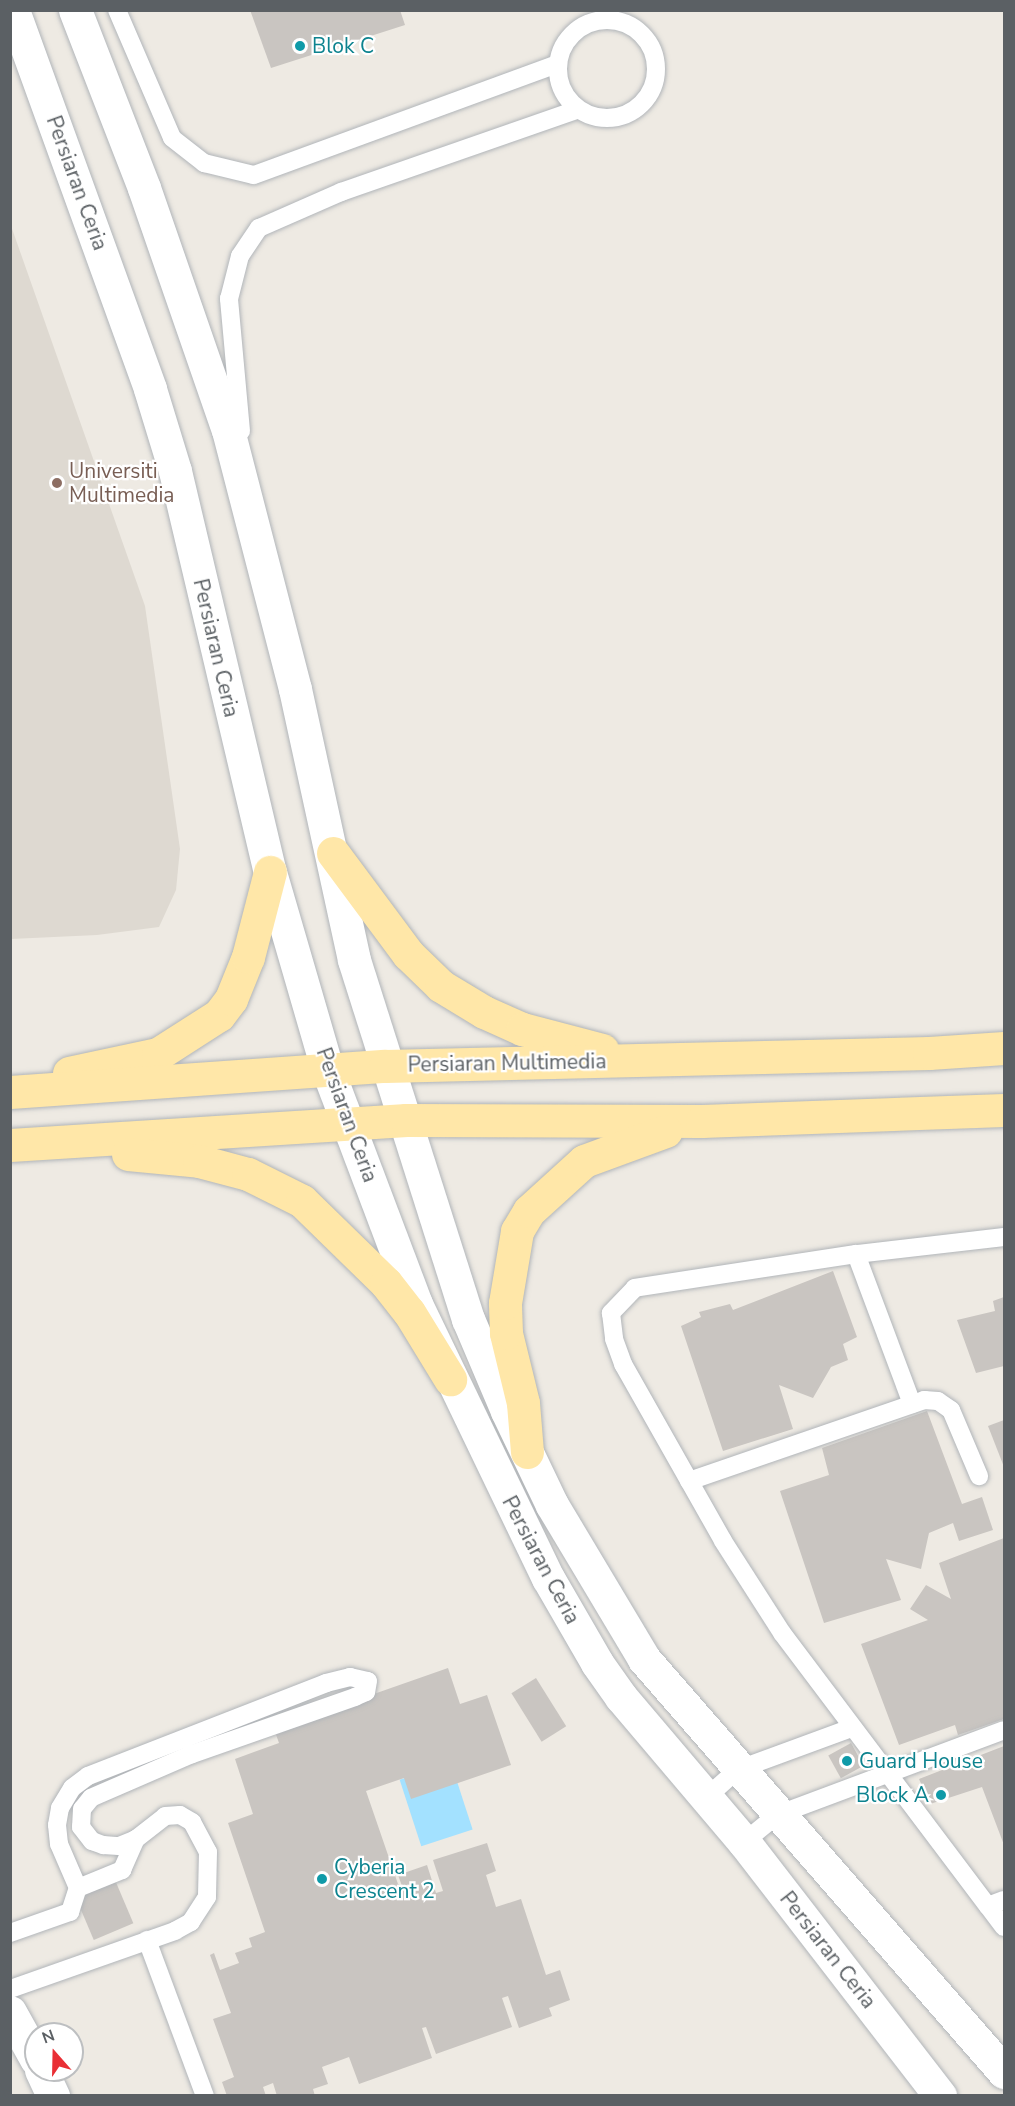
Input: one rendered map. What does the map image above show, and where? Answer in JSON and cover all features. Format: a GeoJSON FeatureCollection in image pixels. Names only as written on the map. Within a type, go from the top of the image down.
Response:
{"type":"FeatureCollection","features":[{"type":"Feature","properties":{"kind":"main road"},"geometry":{"type":"LineString","coordinates":[[333,853],[408,954],[441,986],[483,1012],[522,1029],[609,1052],[707,1059]]}},
{"type":"Feature","properties":{"kind":"main road"},"geometry":{"type":"LineString","coordinates":[[10,1082],[158,1054],[219,1015],[231,999],[248,957],[270,872]]}},
{"type":"Feature","properties":{"kind":"main road"},"geometry":{"type":"LineString","coordinates":[[929,1053],[1005,1041]]}},
{"type":"Feature","properties":{"kind":"main road","name":"Persiaran Multimedia"},"geometry":{"type":"LineString","coordinates":[[10,1092],[385,1066],[929,1053],[1005,1048]]}},
{"type":"Feature","properties":{"kind":"main road"},"geometry":{"type":"LineString","coordinates":[[10,1146],[406,1120],[702,1121],[1005,1110]]}},
{"type":"Feature","properties":{"kind":"main road"},"geometry":{"type":"LineString","coordinates":[[527,1452],[523,1403],[506,1333],[505,1303],[517,1231],[529,1210],[584,1161],[625,1143],[702,1121]]}},
{"type":"Feature","properties":{"kind":"main road"},"geometry":{"type":"LineString","coordinates":[[10,1146],[199,1161],[248,1174],[302,1201],[386,1283],[409,1312],[450,1379]]}},
{"type":"Feature","properties":{"kind":"street","name":"Persiaran Ceria"},"geometry":{"type":"LineString","coordinates":[[13,10],[156,409],[270,872],[328,1071],[350,1124],[416,1304],[450,1379],[548,1578],[597,1663],[621,1697],[744,1842],[940,2096]]}},
{"type":"Feature","properties":{"kind":"street","name":"Persiaran Ceria"},"geometry":{"type":"LineString","coordinates":[[75,10],[144,188],[228,430],[254,522],[333,853],[354,960],[385,1066],[406,1120],[468,1318],[527,1452],[599,1588],[644,1659],[737,1770],[1005,2072]]}},
{"type":"Feature","properties":{"kind":"street"},"geometry":{"type":"LineString","coordinates":[[14,2030],[24,2043]]}},
{"type":"Feature","properties":{"kind":"street"},"geometry":{"type":"LineString","coordinates":[[47,2082],[53,2096]]}},
{"type":"Feature","properties":{"kind":"lane"},"geometry":{"type":"LineString","coordinates":[[117,10],[172,138],[204,163],[254,175],[557,64]]}},
{"type":"Feature","properties":{"kind":"lane"},"geometry":{"type":"LineString","coordinates":[[579,18],[628,24],[647,38],[656,60],[655,84],[643,104],[623,117],[599,119],[577,110],[561,89],[557,64],[565,42],[579,18]]}},
{"type":"Feature","properties":{"kind":"lane"},"geometry":{"type":"LineString","coordinates":[[254,522],[236,398],[229,299],[240,256],[259,228],[341,192],[577,110]]}},
{"type":"Feature","properties":{"kind":"lane"},"geometry":{"type":"LineString","coordinates":[[1005,1237],[856,1254],[635,1288],[621,1299],[611,1313],[617,1347],[689,1481],[782,1633],[884,1772],[996,1903],[1005,1928]]}},
{"type":"Feature","properties":{"kind":"lane"},"geometry":{"type":"LineString","coordinates":[[856,1254],[912,1404]]}},
{"type":"Feature","properties":{"kind":"lane"},"geometry":{"type":"LineString","coordinates":[[689,1481],[912,1404],[938,1401],[951,1410],[979,1476]]}},
{"type":"Feature","properties":{"kind":"lane"},"geometry":{"type":"LineString","coordinates":[[10,1933],[70,1912],[78,1888],[59,1844],[57,1825],[60,1808],[72,1788],[88,1776],[326,1683],[350,1677],[368,1681],[366,1692],[355,1697],[192,1754],[102,1793],[82,1809],[81,1827],[92,1841],[119,1846],[136,1839],[165,1816],[180,1815],[192,1822],[208,1852],[209,1877],[201,1910],[191,1922],[147,1941],[10,1989]]}},
{"type":"Feature","properties":{"kind":"lane"},"geometry":{"type":"LineString","coordinates":[[707,1797],[737,1770],[851,1728]]}},
{"type":"Feature","properties":{"kind":"lane"},"geometry":{"type":"LineString","coordinates":[[744,1842],[777,1815],[884,1772],[1005,1730]]}},
{"type":"Feature","properties":{"kind":"lane"},"geometry":{"type":"LineString","coordinates":[[78,1888],[122,1870],[136,1839]]}},
{"type":"Feature","properties":{"kind":"lane"},"geometry":{"type":"LineString","coordinates":[[147,1941],[205,2096]]}},
{"type":"Feature","properties":{"kind":"shaded area","name":"Universiti Multimedia"},"geometry":{"type":"Polygon","coordinates":[[[10,223],[145,606],[180,849],[176,890],[159,927],[97,935],[11,939],[10,223]]]}},
{"type":"Feature","properties":{"kind":"water"},"geometry":{"type":"Polygon","coordinates":[[[451,1763],[473,1830],[421,1846],[400,1780],[451,1763]]]}},
{"type":"Feature","properties":{"kind":"building","name":"Blok C"},"geometry":{"type":"Polygon","coordinates":[[[250,10],[400,10],[405,25],[271,68],[250,10]]]}},
{"type":"Feature","properties":{"kind":"building"},"geometry":{"type":"Polygon","coordinates":[[[833,1271],[857,1337],[843,1344],[848,1360],[831,1367],[813,1398],[779,1385],[793,1429],[723,1451],[681,1326],[701,1317],[699,1312],[730,1304],[733,1310],[833,1271]]]}},
{"type":"Feature","properties":{"kind":"building"},"geometry":{"type":"Polygon","coordinates":[[[1004,1297],[1004,1366],[976,1373],[957,1320],[995,1311],[993,1301],[1004,1297]]]}},
{"type":"Feature","properties":{"kind":"building"},"geometry":{"type":"Polygon","coordinates":[[[927,1411],[962,1504],[982,1497],[993,1530],[959,1541],[953,1523],[929,1533],[921,1569],[886,1559],[901,1600],[824,1623],[780,1491],[829,1475],[822,1448],[927,1411]]]}},
{"type":"Feature","properties":{"kind":"building"},"geometry":{"type":"Polygon","coordinates":[[[1004,1420],[1004,1467],[988,1426],[1004,1420]]]}},
{"type":"Feature","properties":{"kind":"building"},"geometry":{"type":"Polygon","coordinates":[[[1004,1538],[1004,1719],[958,1735],[955,1725],[899,1745],[861,1644],[928,1620],[910,1609],[926,1585],[951,1599],[939,1563],[1004,1538]]]}},
{"type":"Feature","properties":{"kind":"building","name":"Cyberia Crescent 2"},"geometry":{"type":"Polygon","coordinates":[[[448,1668],[460,1704],[487,1695],[511,1765],[411,1799],[404,1778],[366,1791],[398,1884],[402,1886],[398,1875],[427,1865],[436,1893],[443,1891],[433,1860],[487,1843],[496,1871],[486,1875],[496,1907],[521,1899],[546,1975],[560,1970],[570,2000],[549,2008],[552,2016],[519,2028],[508,1996],[502,1998],[512,2027],[436,2054],[426,2027],[422,2028],[432,2058],[359,2084],[349,2057],[322,2067],[328,2084],[313,2089],[315,2096],[277,2096],[273,2083],[263,2087],[266,2096],[227,2096],[222,2082],[234,2077],[213,2019],[231,2013],[210,1955],[214,1953],[220,1970],[239,1963],[235,1953],[252,1947],[249,1938],[265,1932],[228,1823],[253,1814],[235,1759],[279,1743],[274,1729],[448,1668]]]}},
{"type":"Feature","properties":{"kind":"building"},"geometry":{"type":"Polygon","coordinates":[[[536,1678],[566,1726],[542,1742],[511,1693],[536,1678]]]}},
{"type":"Feature","properties":{"kind":"building","name":"Guard House"},"geometry":{"type":"Polygon","coordinates":[[[851,1743],[864,1766],[841,1778],[828,1756],[851,1743]]]}},
{"type":"Feature","properties":{"kind":"building","name":"Block A"},"geometry":{"type":"Polygon","coordinates":[[[1004,1746],[1004,1845],[982,1787],[930,1804],[919,1779],[1004,1746]]]}},
{"type":"Feature","properties":{"kind":"building"},"geometry":{"type":"Polygon","coordinates":[[[115,1880],[133,1923],[94,1940],[75,1897],[115,1880]]]}},
{"type":"Feature","properties":{"kind":"place","name":"Blok C"},"geometry":{"type":"Point","coordinates":[300,46]}},
{"type":"Feature","properties":{"kind":"place","name":"Universiti Multimedia"},"geometry":{"type":"Point","coordinates":[57,483]}},
{"type":"Feature","properties":{"kind":"place","name":"Guard House"},"geometry":{"type":"Point","coordinates":[847,1761]}},
{"type":"Feature","properties":{"kind":"place","name":"Block A"},"geometry":{"type":"Point","coordinates":[941,1795]}},
{"type":"Feature","properties":{"kind":"place","name":"Cyberia Crescent 2"},"geometry":{"type":"Point","coordinates":[322,1879]}}]}
